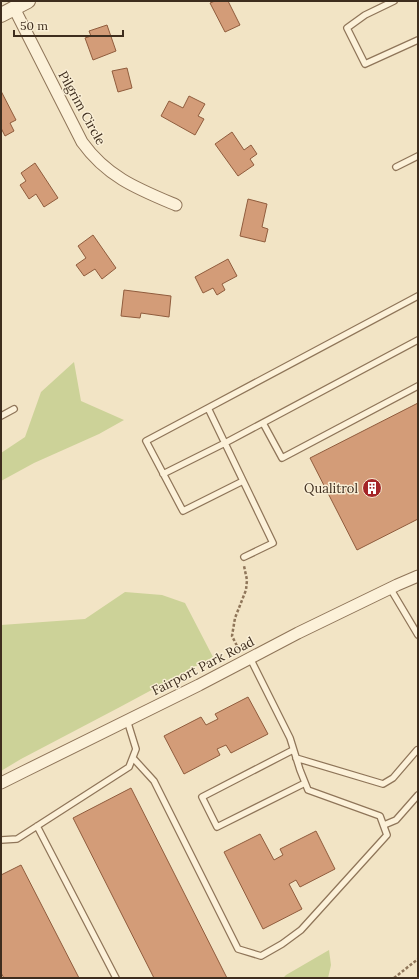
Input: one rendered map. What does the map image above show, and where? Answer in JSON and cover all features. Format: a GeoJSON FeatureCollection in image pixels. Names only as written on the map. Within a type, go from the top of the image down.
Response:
{"type":"FeatureCollection","features":[{"type":"Feature","properties":{"kind":"street"},"geometry":{"type":"LineString","coordinates":[[1,15],[28,1]]}},
{"type":"Feature","properties":{"kind":"street","name":"Pilgrim Circle"},"geometry":{"type":"LineString","coordinates":[[14,8],[78,135],[90,153],[114,174],[142,190],[176,205]]}},
{"type":"Feature","properties":{"kind":"street","name":"Fairport Park Road"},"geometry":{"type":"LineString","coordinates":[[1,784],[199,685],[298,633],[418,576]]}},
{"type":"Feature","properties":{"kind":"lane"},"geometry":{"type":"LineString","coordinates":[[394,1],[365,15],[347,28],[365,64],[418,40]]}},
{"type":"Feature","properties":{"kind":"lane"},"geometry":{"type":"LineString","coordinates":[[396,167],[418,156]]}},
{"type":"Feature","properties":{"kind":"lane"},"geometry":{"type":"LineString","coordinates":[[243,481],[183,511],[146,441],[418,296]]}},
{"type":"Feature","properties":{"kind":"lane"},"geometry":{"type":"LineString","coordinates":[[163,474],[225,443],[418,340]]}},
{"type":"Feature","properties":{"kind":"lane"},"geometry":{"type":"LineString","coordinates":[[263,423],[282,458],[418,386]]}},
{"type":"Feature","properties":{"kind":"lane"},"geometry":{"type":"LineString","coordinates":[[208,408],[273,543],[244,557]]}},
{"type":"Feature","properties":{"kind":"lane"},"geometry":{"type":"LineString","coordinates":[[1,416],[14,409]]}},
{"type":"Feature","properties":{"kind":"lane"},"geometry":{"type":"LineString","coordinates":[[390,588],[418,635]]}},
{"type":"Feature","properties":{"kind":"lane"},"geometry":{"type":"LineString","coordinates":[[133,758],[154,781],[238,949],[261,956],[282,944],[301,930],[387,835],[380,816],[308,790],[290,738],[248,659]]}},
{"type":"Feature","properties":{"kind":"lane"},"geometry":{"type":"LineString","coordinates":[[1,840],[17,839],[129,766],[136,749],[127,720]]}},
{"type":"Feature","properties":{"kind":"lane"},"geometry":{"type":"LineString","coordinates":[[294,750],[202,797],[217,827],[305,783]]}},
{"type":"Feature","properties":{"kind":"lane"},"geometry":{"type":"LineString","coordinates":[[296,758],[383,784],[393,778],[417,750],[418,752]]}},
{"type":"Feature","properties":{"kind":"lane"},"geometry":{"type":"LineString","coordinates":[[384,825],[396,820],[418,795]]}},
{"type":"Feature","properties":{"kind":"lane"},"geometry":{"type":"LineString","coordinates":[[37,826],[116,978]]}},
{"type":"Feature","properties":{"kind":"path"},"geometry":{"type":"LineString","coordinates":[[244,557],[247,580],[246,590],[235,618],[232,636],[248,659]]}},
{"type":"Feature","properties":{"kind":"path"},"geometry":{"type":"LineString","coordinates":[[394,978],[418,959]]}},
{"type":"Feature","properties":{"kind":"green space"},"geometry":{"type":"Polygon","coordinates":[[[74,362],[81,401],[124,420],[99,434],[34,463],[1,481],[1,453],[25,437],[41,392],[74,362]]]}},
{"type":"Feature","properties":{"kind":"green space"},"geometry":{"type":"Polygon","coordinates":[[[125,592],[162,595],[185,603],[213,657],[1,771],[1,625],[85,619],[125,592]]]}},
{"type":"Feature","properties":{"kind":"green space"},"geometry":{"type":"Polygon","coordinates":[[[329,950],[331,965],[328,978],[283,978],[286,975],[329,950]]]}},
{"type":"Feature","properties":{"kind":"building"},"geometry":{"type":"Polygon","coordinates":[[[215,1],[228,1],[240,25],[225,32],[210,3],[215,1]]]}},
{"type":"Feature","properties":{"kind":"building"},"geometry":{"type":"Polygon","coordinates":[[[107,25],[116,51],[93,60],[85,38],[91,36],[89,31],[107,25]]]}},
{"type":"Feature","properties":{"kind":"building"},"geometry":{"type":"Polygon","coordinates":[[[127,68],[132,88],[118,92],[112,71],[127,68]]]}},
{"type":"Feature","properties":{"kind":"building"},"geometry":{"type":"Polygon","coordinates":[[[1,91],[16,120],[10,123],[14,131],[5,136],[1,128],[1,91]]]}},
{"type":"Feature","properties":{"kind":"building"},"geometry":{"type":"Polygon","coordinates":[[[189,96],[205,104],[198,116],[204,119],[195,135],[161,116],[169,101],[183,108],[189,96]]]}},
{"type":"Feature","properties":{"kind":"building"},"geometry":{"type":"Polygon","coordinates":[[[232,132],[244,150],[251,145],[257,154],[250,159],[254,165],[238,176],[215,144],[232,132]]]}},
{"type":"Feature","properties":{"kind":"building"},"geometry":{"type":"Polygon","coordinates":[[[35,163],[58,198],[44,207],[36,194],[29,199],[20,185],[26,181],[21,173],[35,163]]]}},
{"type":"Feature","properties":{"kind":"building"},"geometry":{"type":"Polygon","coordinates":[[[248,199],[267,204],[262,227],[268,229],[265,242],[240,236],[248,199]]]}},
{"type":"Feature","properties":{"kind":"building"},"geometry":{"type":"Polygon","coordinates":[[[93,235],[116,268],[102,279],[95,269],[84,276],[76,265],[86,258],[78,246],[93,235]]]}},
{"type":"Feature","properties":{"kind":"building"},"geometry":{"type":"Polygon","coordinates":[[[228,259],[237,276],[222,284],[225,290],[217,295],[213,288],[203,293],[195,277],[228,259]]]}},
{"type":"Feature","properties":{"kind":"building"},"geometry":{"type":"Polygon","coordinates":[[[124,290],[171,296],[169,317],[141,313],[140,318],[121,316],[124,290]]]}},
{"type":"Feature","properties":{"kind":"building","name":"Qualitrol"},"geometry":{"type":"Polygon","coordinates":[[[418,403],[418,519],[357,550],[310,458],[418,403]]]}},
{"type":"Feature","properties":{"kind":"building"},"geometry":{"type":"Polygon","coordinates":[[[248,697],[268,734],[231,753],[226,745],[217,749],[220,755],[184,774],[164,736],[201,717],[206,725],[218,719],[215,714],[248,697]]]}},
{"type":"Feature","properties":{"kind":"building"},"geometry":{"type":"Polygon","coordinates":[[[131,788],[227,978],[154,978],[73,818],[131,788]]]}},
{"type":"Feature","properties":{"kind":"building"},"geometry":{"type":"Polygon","coordinates":[[[316,831],[335,869],[300,887],[296,880],[289,884],[302,909],[263,929],[224,852],[260,834],[274,860],[283,855],[280,849],[316,831]]]}},
{"type":"Feature","properties":{"kind":"building"},"geometry":{"type":"Polygon","coordinates":[[[21,865],[79,978],[4,978],[1,973],[1,875],[21,865]]]}},
{"type":"Feature","properties":{"kind":"place","name":"Qualitrol"},"geometry":{"type":"Point","coordinates":[372,488]}}]}
